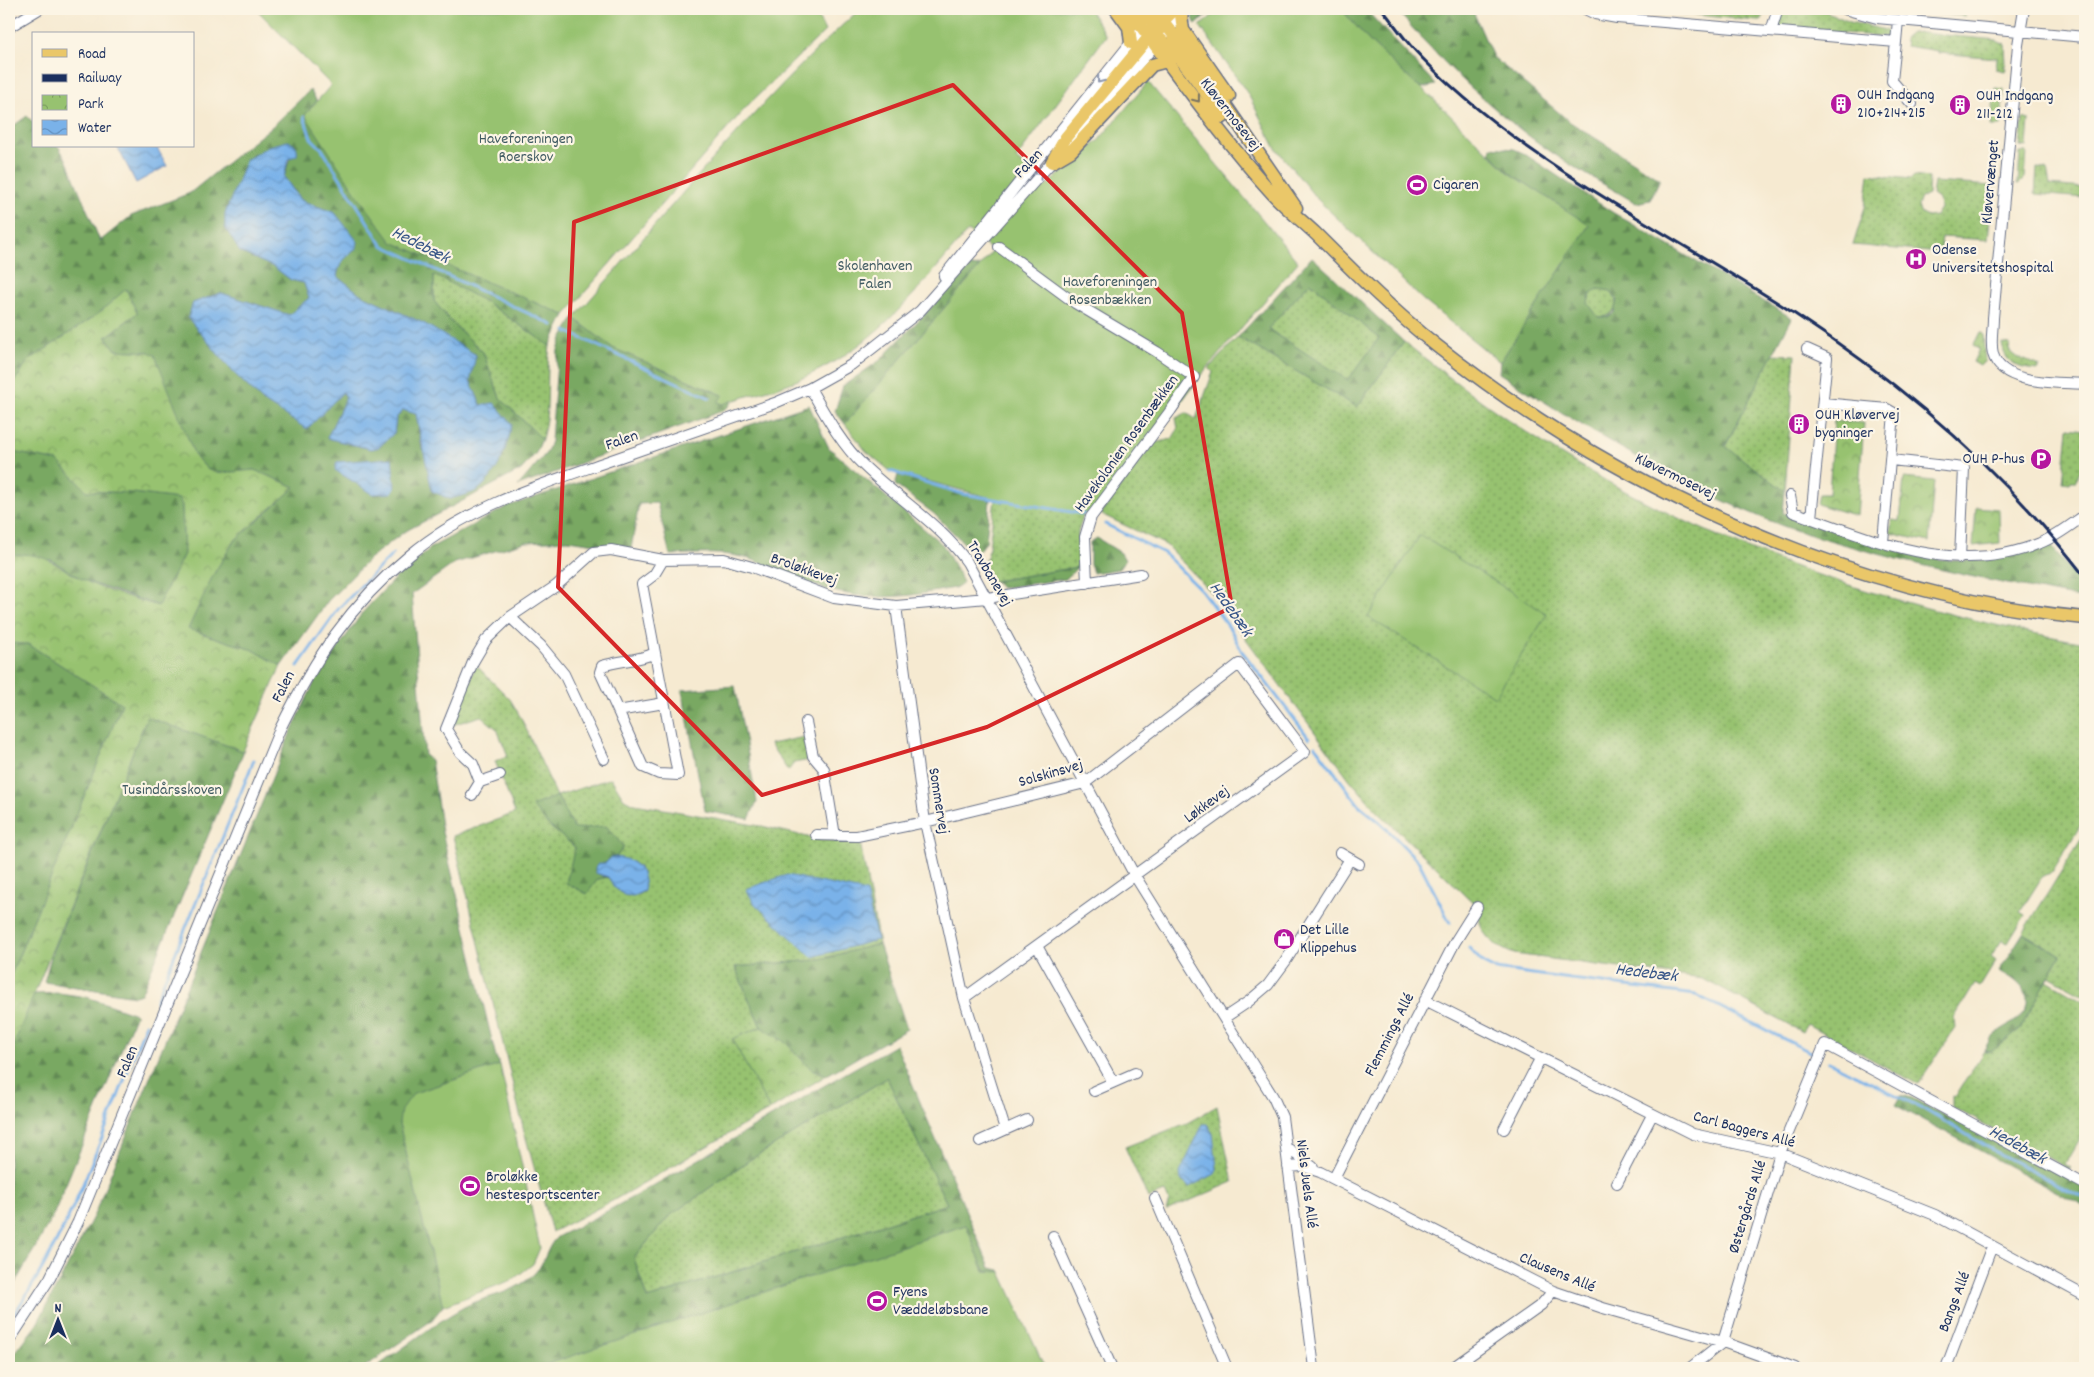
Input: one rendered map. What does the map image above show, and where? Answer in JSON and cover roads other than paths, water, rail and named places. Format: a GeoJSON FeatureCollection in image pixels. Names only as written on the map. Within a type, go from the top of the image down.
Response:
{"type":"FeatureCollection","features":[{"type":"Feature","properties":{"kind":"main road"},"geometry":{"type":"LineString","coordinates":[[1116,9],[1129,27],[1130,42]]}},
{"type":"Feature","properties":{"kind":"main road","name":"Kløvermosevej"},"geometry":{"type":"LineString","coordinates":[[1128,9],[1156,26],[1213,87],[1258,156],[1316,234]]}},
{"type":"Feature","properties":{"kind":"main road"},"geometry":{"type":"LineString","coordinates":[[1142,9],[1156,26]]}},
{"type":"Feature","properties":{"kind":"main road"},"geometry":{"type":"LineString","coordinates":[[1052,162],[1066,138],[1156,26],[1181,11],[1183,30],[1248,126],[1258,156]]}},
{"type":"Feature","properties":{"kind":"main road","name":"Kløvermosevej"},"geometry":{"type":"LineString","coordinates":[[1156,26],[1167,61],[1274,195],[1356,274],[1435,344],[1490,386],[1574,442],[1644,481],[1763,536],[1862,571],[1963,598],[2085,618]]}},
{"type":"Feature","properties":{"kind":"main road"},"geometry":{"type":"LineString","coordinates":[[1052,162],[1071,151],[1152,65],[1167,61]]}},
{"type":"Feature","properties":{"kind":"street"},"geometry":{"type":"LineString","coordinates":[[9,28],[39,9]]}},
{"type":"Feature","properties":{"kind":"street"},"geometry":{"type":"LineString","coordinates":[[1585,9],[1594,14],[1616,18],[1896,42]]}},
{"type":"Feature","properties":{"kind":"street"},"geometry":{"type":"LineString","coordinates":[[1771,31],[1778,9]]}},
{"type":"Feature","properties":{"kind":"street"},"geometry":{"type":"LineString","coordinates":[[1844,9],[1856,14],[1898,20],[2085,37]]}},
{"type":"Feature","properties":{"kind":"street"},"geometry":{"type":"LineString","coordinates":[[2021,31],[2024,9]]}},
{"type":"Feature","properties":{"kind":"street"},"geometry":{"type":"LineString","coordinates":[[1898,20],[1892,81],[1912,104]]}},
{"type":"Feature","properties":{"kind":"street","name":"Falen"},"geometry":{"type":"LineString","coordinates":[[888,335],[942,279],[1130,42],[1156,26]]}},
{"type":"Feature","properties":{"kind":"street","name":"Kløvervænget"},"geometry":{"type":"LineString","coordinates":[[2021,31],[2018,45],[1993,318],[1993,354],[2002,367],[2016,376],[2085,384]]}},
{"type":"Feature","properties":{"kind":"street","name":"Falen"},"geometry":{"type":"LineString","coordinates":[[9,1341],[50,1278],[78,1222],[280,729],[314,665],[349,615],[380,582],[411,554],[449,528],[486,507],[558,479],[774,404],[810,388],[851,365],[920,311],[947,283],[1052,162]]}},
{"type":"Feature","properties":{"kind":"street","name":"Havekolonien Rosenbækken"},"geometry":{"type":"LineString","coordinates":[[999,247],[1075,303],[1194,377],[1172,410],[1091,517],[1085,538],[1087,582]]}},
{"type":"Feature","properties":{"kind":"street"},"geometry":{"type":"LineString","coordinates":[[1807,349],[1827,358],[1811,518]]}},
{"type":"Feature","properties":{"kind":"street","name":"Travbanevej"},"geometry":{"type":"LineString","coordinates":[[810,388],[842,441],[863,466],[955,545],[987,598],[1085,782]]}},
{"type":"Feature","properties":{"kind":"street"},"geometry":{"type":"LineString","coordinates":[[1823,404],[1893,411],[1892,460],[1883,542]]}},
{"type":"Feature","properties":{"kind":"street"},"geometry":{"type":"LineString","coordinates":[[1892,460],[1964,468],[1960,558]]}},
{"type":"Feature","properties":{"kind":"street"},"geometry":{"type":"LineString","coordinates":[[1790,496],[1791,510],[1811,518],[1883,542],[1938,556],[1960,558],[1982,559],[2028,548],[2050,539],[2085,515]]}},
{"type":"Feature","properties":{"kind":"street","name":"Broløkkevej"},"geometry":{"type":"LineString","coordinates":[[480,782],[473,764],[460,752],[446,729],[473,662],[486,640],[510,616],[556,586],[594,552],[611,550],[663,560],[724,559],[752,567],[834,598],[896,606],[987,598],[1141,574]]}},
{"type":"Feature","properties":{"kind":"street"},"geometry":{"type":"LineString","coordinates":[[655,653],[642,659],[602,666],[600,672],[632,748],[643,767],[659,774],[678,775],[642,584],[654,575],[663,560]]}},
{"type":"Feature","properties":{"kind":"street","name":"Sommervej"},"geometry":{"type":"LineString","coordinates":[[896,606],[925,822],[964,998]]}},
{"type":"Feature","properties":{"kind":"street"},"geometry":{"type":"LineString","coordinates":[[510,616],[542,646],[564,674],[604,759]]}},
{"type":"Feature","properties":{"kind":"street","name":"Solskinsvej"},"geometry":{"type":"LineString","coordinates":[[816,835],[857,836],[925,822],[1085,782],[1239,664]]}},
{"type":"Feature","properties":{"kind":"street","name":"Løkkevej"},"geometry":{"type":"LineString","coordinates":[[964,998],[1305,752],[1239,664]]}},
{"type":"Feature","properties":{"kind":"street"},"geometry":{"type":"LineString","coordinates":[[618,711],[664,702]]}},
{"type":"Feature","properties":{"kind":"street"},"geometry":{"type":"LineString","coordinates":[[806,722],[812,756],[824,769],[835,836]]}},
{"type":"Feature","properties":{"kind":"street"},"geometry":{"type":"LineString","coordinates":[[472,795],[480,782],[500,775]]}},
{"type":"Feature","properties":{"kind":"street","name":"Niels Juels Allé"},"geometry":{"type":"LineString","coordinates":[[1085,782],[1135,876],[1279,1109],[1286,1147],[1314,1368]]}},
{"type":"Feature","properties":{"kind":"street"},"geometry":{"type":"LineString","coordinates":[[1224,1018],[1268,985],[1285,962],[1354,862],[1340,853]]}},
{"type":"Feature","properties":{"kind":"street","name":"Flemmings Allé"},"geometry":{"type":"LineString","coordinates":[[1334,1178],[1464,925],[1470,921],[1477,907]]}},
{"type":"Feature","properties":{"kind":"street"},"geometry":{"type":"LineString","coordinates":[[1037,946],[1114,1082]]}},
{"type":"Feature","properties":{"kind":"street"},"geometry":{"type":"LineString","coordinates":[[964,998],[1005,1129]]}},
{"type":"Feature","properties":{"kind":"street","name":"Carl Baggers Allé"},"geometry":{"type":"LineString","coordinates":[[1425,1000],[1693,1134],[1780,1153],[1935,1215],[2085,1296]]}},
{"type":"Feature","properties":{"kind":"street","name":"Østergårds Allé"},"geometry":{"type":"LineString","coordinates":[[1723,1342],[1780,1153],[1825,1044],[2084,1184]]}},
{"type":"Feature","properties":{"kind":"street"},"geometry":{"type":"LineString","coordinates":[[1504,1129],[1540,1059]]}},
{"type":"Feature","properties":{"kind":"street"},"geometry":{"type":"LineString","coordinates":[[1094,1091],[1135,1073]]}},
{"type":"Feature","properties":{"kind":"street"},"geometry":{"type":"LineString","coordinates":[[1617,1183],[1652,1115]]}},
{"type":"Feature","properties":{"kind":"street"},"geometry":{"type":"LineString","coordinates":[[980,1141],[1027,1120]]}},
{"type":"Feature","properties":{"kind":"street","name":"Clausens Allé"},"geometry":{"type":"LineString","coordinates":[[1286,1147],[1320,1172]]}},
{"type":"Feature","properties":{"kind":"street","name":"Clausens Allé"},"geometry":{"type":"LineString","coordinates":[[1288,1167],[1302,1166],[1334,1178],[1553,1291],[1603,1308],[1723,1342],[1795,1368]]}},
{"type":"Feature","properties":{"kind":"street"},"geometry":{"type":"LineString","coordinates":[[1155,1198],[1227,1368]]}},
{"type":"Feature","properties":{"kind":"street"},"geometry":{"type":"LineString","coordinates":[[1053,1236],[1112,1368]]}},
{"type":"Feature","properties":{"kind":"street","name":"Bangs Allé"},"geometry":{"type":"LineString","coordinates":[[1946,1368],[1992,1246]]}},
{"type":"Feature","properties":{"kind":"street"},"geometry":{"type":"LineString","coordinates":[[1452,1368],[1541,1305],[1553,1291]]}},
{"type":"Feature","properties":{"kind":"street"},"geometry":{"type":"LineString","coordinates":[[1690,1368],[1723,1342]]}},
{"type":"Feature","properties":{"kind":"water"},"geometry":{"type":"Polygon","coordinates":[[[288,141],[296,146],[297,155],[288,159],[284,177],[300,200],[335,213],[358,242],[354,250],[342,263],[337,276],[360,294],[425,324],[476,355],[470,381],[481,405],[494,403],[512,424],[508,442],[497,467],[486,483],[476,491],[450,499],[432,491],[416,414],[403,410],[396,418],[394,433],[379,447],[371,449],[327,438],[346,397],[343,392],[307,429],[264,402],[234,373],[188,318],[193,303],[221,293],[289,315],[309,298],[304,283],[291,280],[274,267],[240,252],[225,227],[225,214],[246,160],[269,146],[288,141]]]}},
{"type":"Feature","properties":{"kind":"water"},"geometry":{"type":"Polygon","coordinates":[[[118,148],[157,148],[167,166],[136,183],[118,148]]]}},
{"type":"Feature","properties":{"kind":"water"},"geometry":{"type":"Polygon","coordinates":[[[392,458],[395,489],[391,493],[373,494],[335,470],[337,462],[392,458]]]}},
{"type":"Feature","properties":{"kind":"water"},"geometry":{"type":"Polygon","coordinates":[[[611,857],[625,859],[636,866],[643,876],[644,891],[633,896],[624,895],[614,887],[608,877],[596,873],[595,868],[598,864],[606,863],[611,857]]]}},
{"type":"Feature","properties":{"kind":"water"},"geometry":{"type":"Polygon","coordinates":[[[787,875],[866,892],[877,940],[812,957],[755,904],[746,889],[787,875]]]}},
{"type":"Feature","properties":{"kind":"water"},"geometry":{"type":"Polygon","coordinates":[[[1203,1124],[1207,1124],[1213,1134],[1217,1169],[1215,1174],[1189,1187],[1181,1180],[1180,1173],[1203,1124]]]}},
{"type":"Feature","properties":{"kind":"waterway","name":"Hedebæk"},"geometry":{"type":"LineString","coordinates":[[304,117],[311,138],[322,149],[382,245],[553,325]]}},
{"type":"Feature","properties":{"kind":"waterway","name":"Hedebæk"},"geometry":{"type":"LineString","coordinates":[[566,331],[710,398]]}},
{"type":"Feature","properties":{"kind":"waterway","name":"Hedebæk"},"geometry":{"type":"LineString","coordinates":[[890,471],[963,494],[1084,514]]}},
{"type":"Feature","properties":{"kind":"waterway","name":"Hedebæk"},"geometry":{"type":"LineString","coordinates":[[1105,524],[1164,553],[1202,591],[1231,630],[1241,650],[1309,738]]}},
{"type":"Feature","properties":{"kind":"waterway"},"geometry":{"type":"LineString","coordinates":[[298,666],[339,608],[393,554]]}},
{"type":"Feature","properties":{"kind":"waterway","name":"Hedebæk"},"geometry":{"type":"LineString","coordinates":[[1315,746],[1359,805],[1383,825],[1419,862],[1450,923]]}},
{"type":"Feature","properties":{"kind":"waterway"},"geometry":{"type":"LineString","coordinates":[[156,1001],[254,760]]}},
{"type":"Feature","properties":{"kind":"waterway","name":"Hedebæk"},"geometry":{"type":"LineString","coordinates":[[1469,948],[1483,963],[1495,969],[1696,995],[1814,1054]]}},
{"type":"Feature","properties":{"kind":"waterway"},"geometry":{"type":"LineString","coordinates":[[9,1321],[51,1252],[69,1215],[102,1139],[146,1024]]}},
{"type":"Feature","properties":{"kind":"waterway","name":"Hedebæk"},"geometry":{"type":"LineString","coordinates":[[1829,1062],[1920,1107],[1996,1152],[2085,1199]]}},
{"type":"Feature","properties":{"kind":"railway"},"geometry":{"type":"LineString","coordinates":[[1382,9],[1410,45],[1451,86],[1543,158],[1593,191],[1795,314],[1875,370],[1914,401],[1987,467],[2054,539],[2085,577]]}},
{"type":"Feature","properties":{"kind":"place","name":"OUH Indgang 210+214+215"},"geometry":{"type":"Point","coordinates":[1841,104]}},
{"type":"Feature","properties":{"kind":"place","name":"OUH Indgang 211-212"},"geometry":{"type":"Point","coordinates":[1960,105]}},
{"type":"Feature","properties":{"kind":"place","name":"Cigaren"},"geometry":{"type":"Point","coordinates":[1417,185]}},
{"type":"Feature","properties":{"kind":"place","name":"Odense Universitetshospital"},"geometry":{"type":"Point","coordinates":[1916,259]}},
{"type":"Feature","properties":{"kind":"place","name":"OUH Kløvervej bygninger"},"geometry":{"type":"Point","coordinates":[1799,424]}},
{"type":"Feature","properties":{"kind":"place","name":"OUH P-hus"},"geometry":{"type":"Point","coordinates":[2041,459]}},
{"type":"Feature","properties":{"kind":"place","name":"Det Lille Klippehus"},"geometry":{"type":"Point","coordinates":[1284,939]}},
{"type":"Feature","properties":{"kind":"place","name":"Broløkke hestesportscenter"},"geometry":{"type":"Point","coordinates":[470,1186]}},
{"type":"Feature","properties":{"kind":"place","name":"Fyens Væddeløbsbane"},"geometry":{"type":"Point","coordinates":[877,1301]}},
{"type":"Feature","properties":{"kind":"park label","name":"Haveforeningen Roerskov"},"geometry":{"type":"Point","coordinates":[526,148]}},
{"type":"Feature","properties":{"kind":"park label","name":"Skolenhaven Falen"},"geometry":{"type":"Point","coordinates":[875,275]}},
{"type":"Feature","properties":{"kind":"park label","name":"Haveforeningen Rosenbækken"},"geometry":{"type":"Point","coordinates":[1110,291]}},
{"type":"Feature","properties":{"kind":"park label","name":"Tusindårsskoven"},"geometry":{"type":"Point","coordinates":[172,790]}}]}
